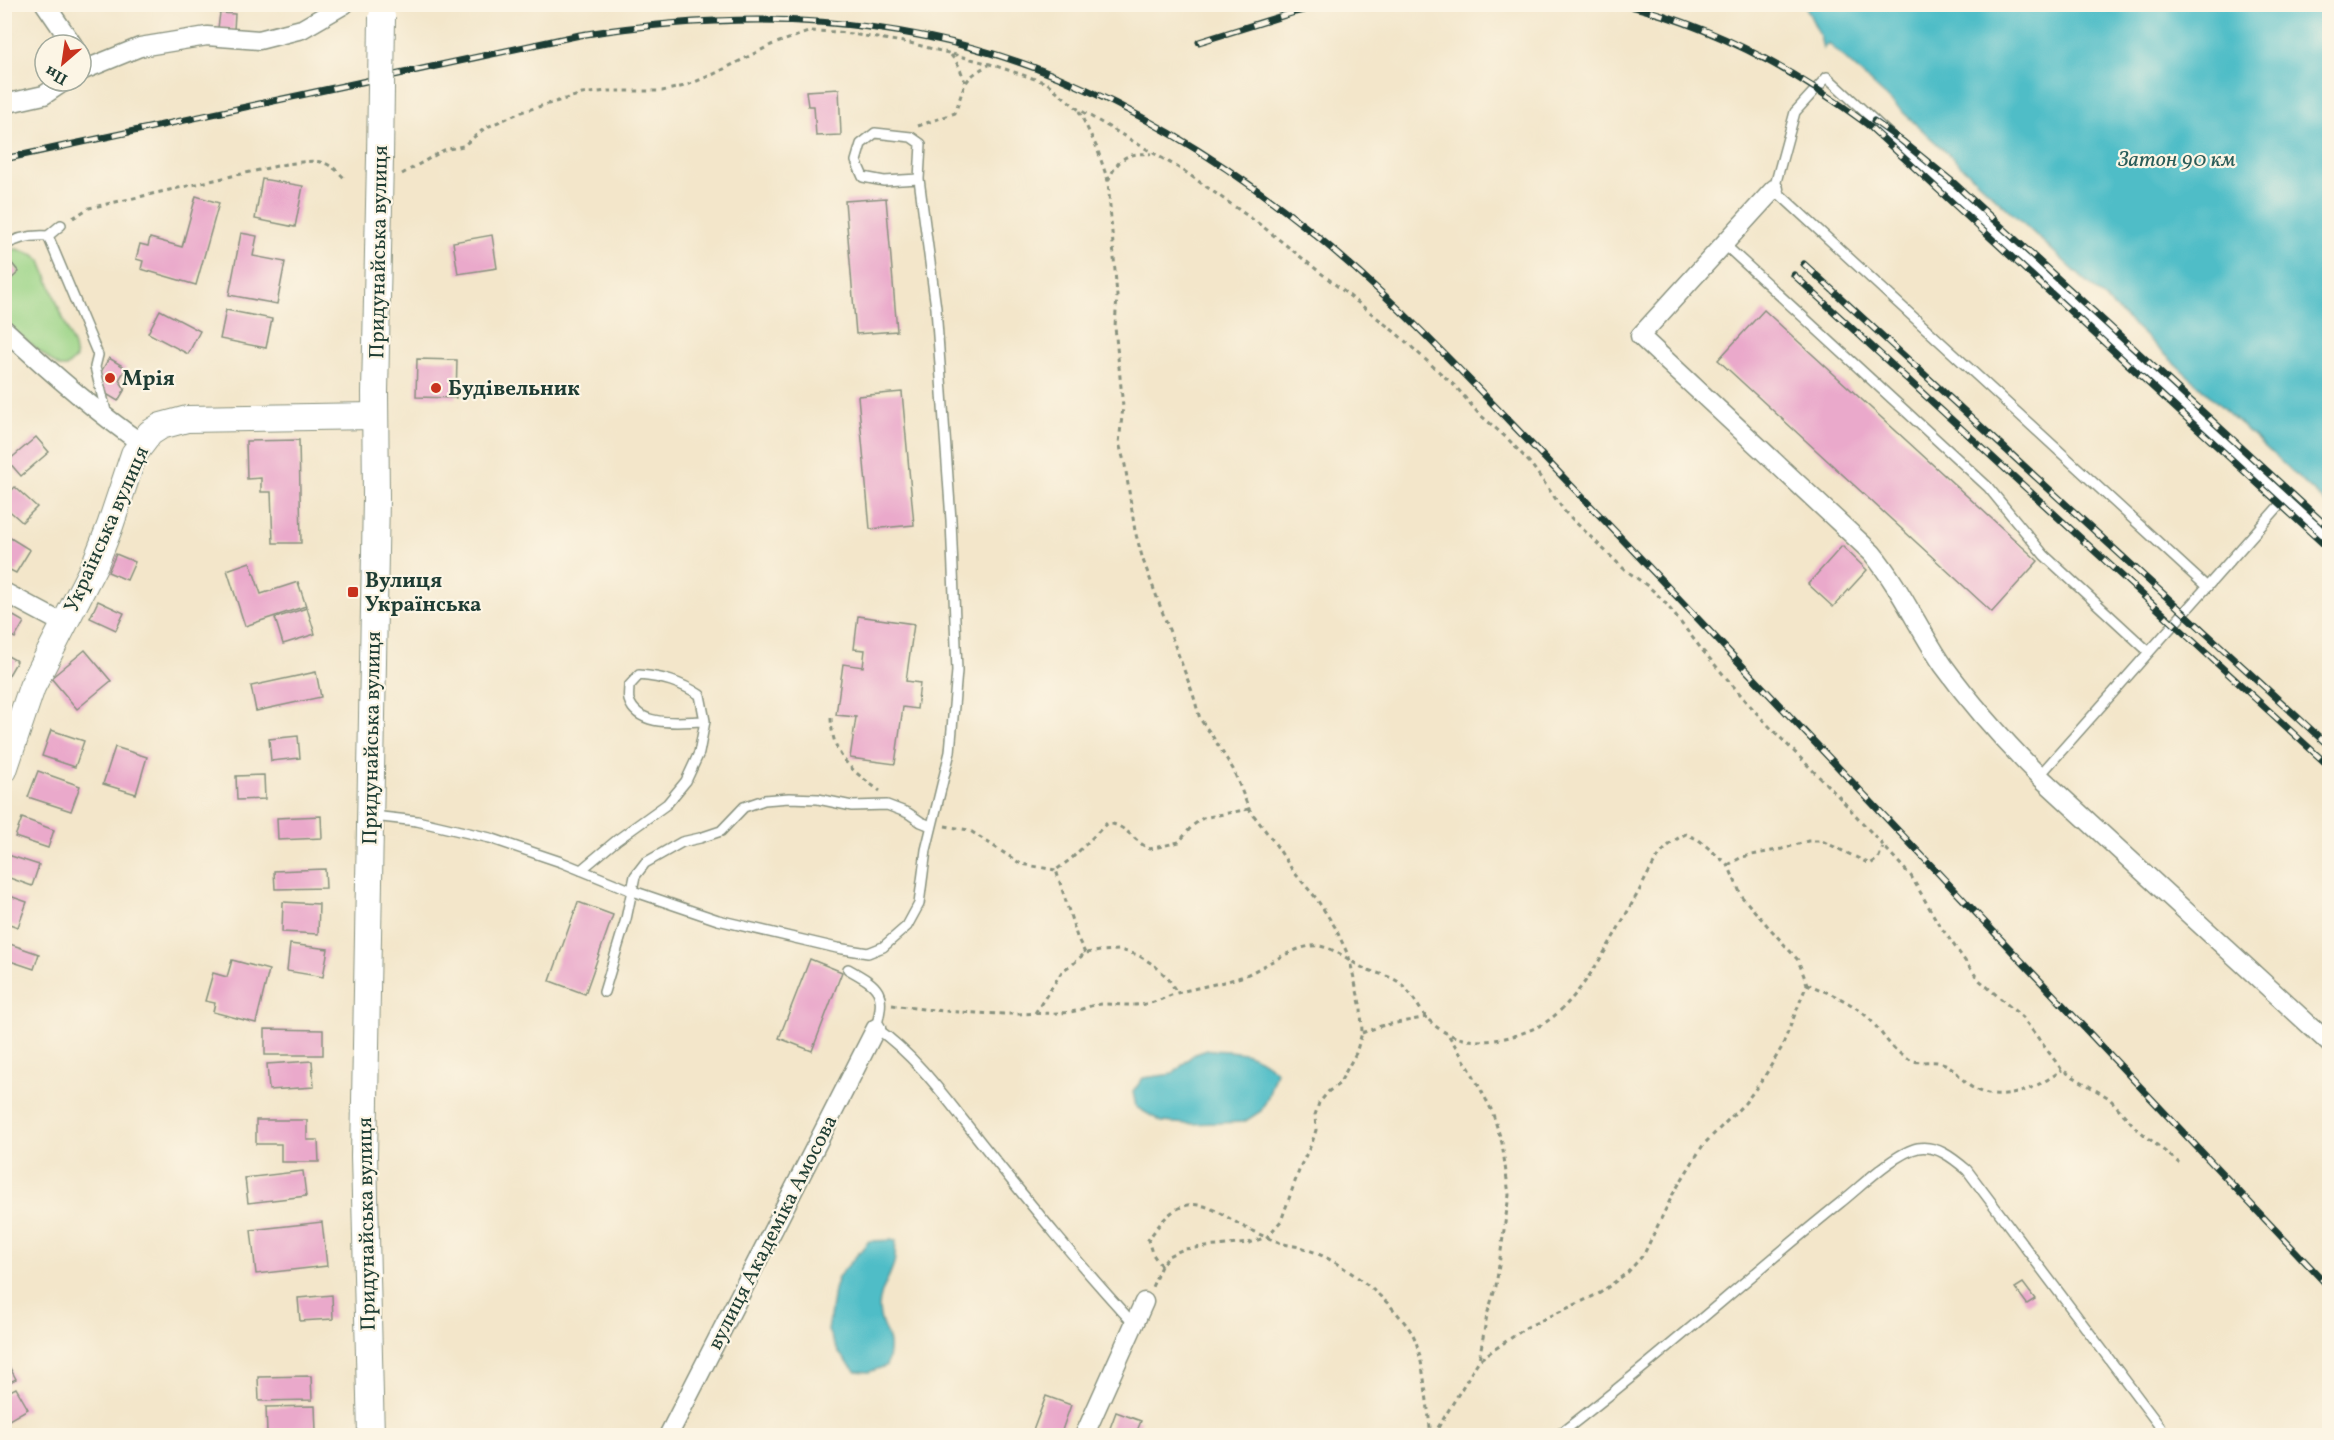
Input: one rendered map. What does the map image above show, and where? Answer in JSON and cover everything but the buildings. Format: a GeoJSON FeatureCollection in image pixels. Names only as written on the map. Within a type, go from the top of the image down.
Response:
{"type":"FeatureCollection","features":[{"type":"Feature","properties":{"kind":"main road","name":"Придунайська вулиця"},"geometry":{"type":"LineString","coordinates":[[370,1436],[364,1156],[383,10]]}},
{"type":"Feature","properties":{"kind":"main road","name":"Українська вулиця"},"geometry":{"type":"LineString","coordinates":[[4,770],[32,687],[103,545],[134,454],[141,443],[161,426],[187,419],[375,416]]}},
{"type":"Feature","properties":{"kind":"street"},"geometry":{"type":"LineString","coordinates":[[45,4],[65,33]]}},
{"type":"Feature","properties":{"kind":"street"},"geometry":{"type":"LineString","coordinates":[[93,62],[140,47],[207,36],[259,40],[302,29],[345,4]]}},
{"type":"Feature","properties":{"kind":"street"},"geometry":{"type":"LineString","coordinates":[[4,104],[47,93]]}},
{"type":"Feature","properties":{"kind":"street"},"geometry":{"type":"LineString","coordinates":[[1774,189],[1640,336],[1872,553],[1892,580],[1943,664],[2004,741],[2039,776],[2330,1044]]}},
{"type":"Feature","properties":{"kind":"street"},"geometry":{"type":"LineString","coordinates":[[4,330],[63,384],[141,443]]}},
{"type":"Feature","properties":{"kind":"street"},"geometry":{"type":"LineString","coordinates":[[4,592],[64,624]]}},
{"type":"Feature","properties":{"kind":"street","name":"вулиця Академіка Амосова"},"geometry":{"type":"LineString","coordinates":[[668,1436],[876,1028]]}},
{"type":"Feature","properties":{"kind":"street"},"geometry":{"type":"LineString","coordinates":[[1084,1436],[1144,1302]]}},
{"type":"Feature","properties":{"kind":"lane"},"geometry":{"type":"LineString","coordinates":[[2206,587],[1774,189],[1794,111],[1827,77],[2330,540]]}},
{"type":"Feature","properties":{"kind":"lane"},"geometry":{"type":"LineString","coordinates":[[370,816],[395,817],[454,829],[526,849],[630,890],[718,920],[837,948],[868,952],[883,947],[907,926],[919,904],[931,826],[950,752],[957,671],[951,520],[936,308],[919,179],[921,144],[911,137],[875,133],[861,144],[855,161],[863,177],[884,181],[919,179]]}},
{"type":"Feature","properties":{"kind":"lane"},"geometry":{"type":"LineString","coordinates":[[4,246],[13,240],[48,236],[61,225]]}},
{"type":"Feature","properties":{"kind":"lane"},"geometry":{"type":"LineString","coordinates":[[48,236],[98,355],[95,367],[108,420]]}},
{"type":"Feature","properties":{"kind":"lane"},"geometry":{"type":"LineString","coordinates":[[1724,244],[1988,487],[2044,555],[2149,652]]}},
{"type":"Feature","properties":{"kind":"lane"},"geometry":{"type":"LineString","coordinates":[[2039,776],[2285,499]]}},
{"type":"Feature","properties":{"kind":"lane"},"geometry":{"type":"LineString","coordinates":[[581,870],[617,840],[668,804],[686,781],[699,753],[705,721],[700,695],[681,683],[659,676],[639,675],[629,686],[629,700],[638,713],[653,720],[705,721]]}},
{"type":"Feature","properties":{"kind":"lane"},"geometry":{"type":"LineString","coordinates":[[604,992],[626,920],[630,890],[635,876],[645,863],[682,842],[721,831],[744,807],[764,800],[818,799],[852,806],[887,805],[908,813],[931,826]]}},
{"type":"Feature","properties":{"kind":"lane"},"geometry":{"type":"LineString","coordinates":[[848,969],[878,990],[882,1004],[876,1028],[895,1041],[914,1060],[1107,1295],[1133,1323]]}},
{"type":"Feature","properties":{"kind":"lane"},"geometry":{"type":"LineString","coordinates":[[1557,1436],[1792,1240],[1897,1158],[1919,1148],[1931,1148],[1942,1152],[1966,1170],[2167,1436]]}},
{"type":"Feature","properties":{"kind":"path"},"geometry":{"type":"LineString","coordinates":[[379,186],[444,150],[463,146],[485,128],[521,112],[582,94],[608,90],[662,91],[685,86],[771,45],[811,31],[838,32],[910,43],[990,64],[1047,83],[1078,109],[1152,155],[1184,171],[1296,251],[1396,333],[1456,387],[1478,413],[1508,438],[1531,464],[1565,512],[1624,569],[1649,586],[1663,600],[1760,717],[1839,797],[1911,876],[1938,923],[1978,979],[2023,1018],[2062,1070],[2109,1098],[2136,1128],[2179,1163]]}},
{"type":"Feature","properties":{"kind":"path"},"geometry":{"type":"LineString","coordinates":[[950,55],[959,66],[964,82]]}},
{"type":"Feature","properties":{"kind":"path"},"geometry":{"type":"LineString","coordinates":[[911,137],[918,126],[955,113],[964,82],[990,64]]}},
{"type":"Feature","properties":{"kind":"path"},"geometry":{"type":"LineString","coordinates":[[1078,109],[1097,148],[1108,181],[1117,296],[1115,327],[1123,407],[1119,443],[1125,465],[1135,531],[1200,719],[1233,769],[1249,809],[1335,927],[1349,957],[1362,1008],[1362,1033],[1356,1053],[1339,1084],[1329,1091],[1319,1103],[1315,1115],[1316,1130],[1312,1143],[1301,1165],[1281,1221],[1267,1237],[1249,1243],[1184,1249],[1168,1256],[1144,1302]]}},
{"type":"Feature","properties":{"kind":"path"},"geometry":{"type":"LineString","coordinates":[[1108,181],[1115,165],[1127,156],[1139,153],[1152,155]]}},
{"type":"Feature","properties":{"kind":"path"},"geometry":{"type":"LineString","coordinates":[[61,225],[89,208],[286,164],[314,161],[333,165],[344,178]]}},
{"type":"Feature","properties":{"kind":"path"},"geometry":{"type":"LineString","coordinates":[[831,718],[831,735],[839,754],[852,770],[883,792],[887,805]]}},
{"type":"Feature","properties":{"kind":"path"},"geometry":{"type":"LineString","coordinates":[[931,826],[952,826],[969,830],[1021,864],[1056,870],[1071,859],[1107,823],[1117,824],[1129,831],[1138,843],[1150,849],[1179,842],[1192,826],[1203,818],[1249,809]]}},
{"type":"Feature","properties":{"kind":"path"},"geometry":{"type":"LineString","coordinates":[[1448,1035],[1467,1041],[1488,1041],[1537,1028],[1557,1016],[1574,998],[1614,935],[1656,861],[1671,841],[1686,834],[1699,840],[1728,865],[1742,897],[1798,960],[1807,984],[1782,1047],[1763,1079],[1745,1103],[1703,1145],[1678,1186],[1644,1254],[1628,1272],[1600,1293],[1527,1327],[1479,1360]]}},
{"type":"Feature","properties":{"kind":"path"},"geometry":{"type":"LineString","coordinates":[[1728,865],[1742,857],[1808,841],[1822,841],[1870,864],[1878,859],[1883,847]]}},
{"type":"Feature","properties":{"kind":"path"},"geometry":{"type":"LineString","coordinates":[[1056,870],[1077,938],[1085,953]]}},
{"type":"Feature","properties":{"kind":"path"},"geometry":{"type":"LineString","coordinates":[[882,1004],[951,1012],[1035,1013],[1072,1012],[1101,1004],[1129,1006],[1151,1003],[1177,993],[1213,986],[1244,976],[1298,949],[1317,946],[1349,957],[1361,966],[1399,982],[1415,999],[1427,1017],[1448,1035],[1471,1071],[1492,1111],[1502,1143],[1509,1195],[1501,1259],[1479,1360],[1432,1436]]}},
{"type":"Feature","properties":{"kind":"path"},"geometry":{"type":"LineString","coordinates":[[1035,1013],[1063,970],[1085,953],[1120,950],[1138,955],[1154,964],[1177,993]]}},
{"type":"Feature","properties":{"kind":"path"},"geometry":{"type":"LineString","coordinates":[[1807,984],[1843,1000],[1865,1014],[1892,1049],[1911,1061],[1931,1061],[1944,1064],[1959,1074],[1972,1088],[1990,1094],[2011,1095],[2032,1089],[2062,1070]]}},
{"type":"Feature","properties":{"kind":"path"},"geometry":{"type":"LineString","coordinates":[[1362,1033],[1381,1026],[1427,1017]]}},
{"type":"Feature","properties":{"kind":"path"},"geometry":{"type":"LineString","coordinates":[[1161,1266],[1152,1253],[1148,1240],[1172,1211],[1190,1205],[1206,1206],[1267,1237],[1305,1248],[1328,1258],[1352,1274],[1395,1311],[1413,1335],[1422,1370],[1432,1436]]}},
{"type":"Feature","properties":{"kind":"green space"},"geometry":{"type":"Polygon","coordinates":[[[17,249],[34,255],[41,261],[74,347],[76,358],[66,367],[59,367],[5,323],[5,252],[17,249]]]}},
{"type":"Feature","properties":{"kind":"water","name":"Затон 90 км"},"geometry":{"type":"Polygon","coordinates":[[[1805,5],[2329,5],[2329,506],[1828,43],[1823,49],[1820,36],[1805,5]]]}},
{"type":"Feature","properties":{"kind":"water"},"geometry":{"type":"Polygon","coordinates":[[[1207,1050],[1252,1055],[1276,1071],[1261,1111],[1244,1122],[1188,1124],[1162,1122],[1136,1107],[1133,1092],[1143,1078],[1173,1074],[1193,1055],[1207,1050]]]}},
{"type":"Feature","properties":{"kind":"water"},"geometry":{"type":"Polygon","coordinates":[[[896,1240],[894,1263],[879,1302],[880,1317],[889,1347],[886,1366],[869,1372],[855,1371],[839,1353],[828,1331],[838,1277],[869,1241],[896,1240]]]}},
{"type":"Feature","properties":{"kind":"railway"},"geometry":{"type":"LineString","coordinates":[[1199,42],[1328,4]]}},
{"type":"Feature","properties":{"kind":"railway"},"geometry":{"type":"LineString","coordinates":[[1623,4],[1657,13],[1721,37],[1810,85],[1867,124],[2330,550]]}},
{"type":"Feature","properties":{"kind":"railway"},"geometry":{"type":"LineString","coordinates":[[4,159],[580,35],[702,22],[762,20],[822,22],[882,29],[941,40],[1000,56],[1058,77],[1103,97],[1189,145],[1271,201],[1348,263],[1418,327],[1650,568],[2330,1288]]}},
{"type":"Feature","properties":{"kind":"railway"},"geometry":{"type":"LineString","coordinates":[[1874,121],[1955,184],[2330,529]]}},
{"type":"Feature","properties":{"kind":"railway"},"geometry":{"type":"LineString","coordinates":[[1804,264],[2330,747]]}},
{"type":"Feature","properties":{"kind":"railway"},"geometry":{"type":"LineString","coordinates":[[1794,275],[2330,767]]}},
{"type":"Feature","properties":{"kind":"place","name":"Мрія"},"geometry":{"type":"Point","coordinates":[110,378]}},
{"type":"Feature","properties":{"kind":"place","name":"Будівельник"},"geometry":{"type":"Point","coordinates":[436,388]}},
{"type":"Feature","properties":{"kind":"place","name":"Вулиця Українська"},"geometry":{"type":"Point","coordinates":[353,592]}}]}
